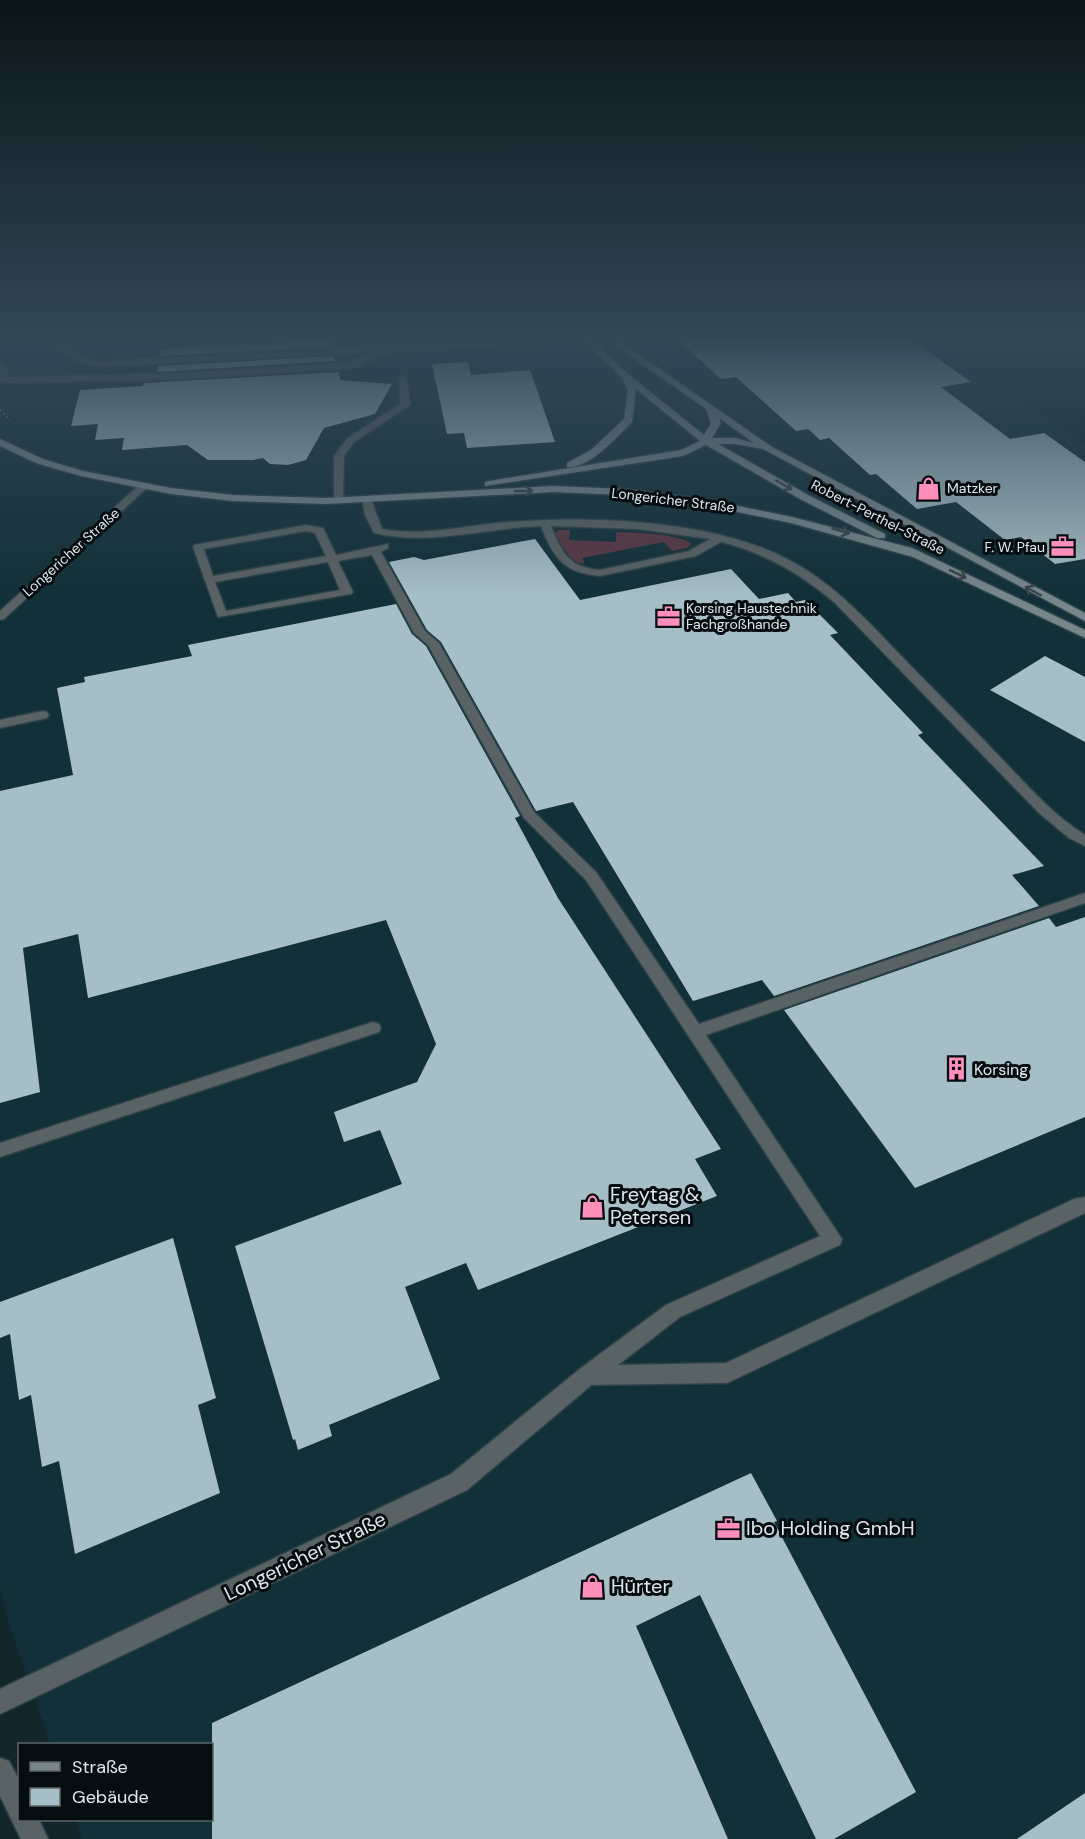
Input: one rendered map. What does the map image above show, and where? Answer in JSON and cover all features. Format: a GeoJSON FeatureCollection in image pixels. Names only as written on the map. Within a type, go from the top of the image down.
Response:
{"type":"FeatureCollection","features":[{"type":"Feature","properties":{"kind":"street"},"geometry":{"type":"LineString","coordinates":[[338,500],[339,456],[351,440],[376,424]]}},
{"type":"Feature","properties":{"kind":"street","name":"Longericher Straße"},"geometry":{"type":"LineString","coordinates":[[541,475],[584,460],[604,445],[625,424]]}},
{"type":"Feature","properties":{"kind":"street","name":"Robert-Perthel-Straße"},"geometry":{"type":"LineString","coordinates":[[685,424],[706,441],[804,497],[916,554],[1085,634]]}},
{"type":"Feature","properties":{"kind":"street"},"geometry":{"type":"LineString","coordinates":[[706,441],[716,424]]}},
{"type":"Feature","properties":{"kind":"street","name":"Robert-Perthel-Straße"},"geometry":{"type":"LineString","coordinates":[[733,424],[769,449],[1085,618]]}},
{"type":"Feature","properties":{"kind":"street","name":"Longericher Straße"},"geometry":{"type":"LineString","coordinates":[[0,441],[19,453],[75,472],[143,487],[204,496],[278,501],[338,500],[423,494],[581,489],[711,502],[823,526],[916,554]]}},
{"type":"Feature","properties":{"kind":"street","name":"Longericher Straße"},"geometry":{"type":"LineString","coordinates":[[570,465],[706,441],[735,441],[769,449]]}},
{"type":"Feature","properties":{"kind":"street","name":"Longericher Straße"},"geometry":{"type":"LineString","coordinates":[[423,494],[683,453],[702,447],[706,441]]}},
{"type":"Feature","properties":{"kind":"street","name":"Longericher Straße"},"geometry":{"type":"LineString","coordinates":[[0,617],[143,487]]}},
{"type":"Feature","properties":{"kind":"street"},"geometry":{"type":"LineString","coordinates":[[366,499],[370,515],[378,531],[399,537],[506,525],[545,523],[623,525],[678,531],[718,539],[762,551],[781,559],[819,582],[873,633],[1065,830],[1085,841]]}},
{"type":"Feature","properties":{"kind":"street"},"geometry":{"type":"LineString","coordinates":[[545,523],[547,532],[573,568],[586,572],[600,573],[692,554],[718,539]]}},
{"type":"Feature","properties":{"kind":"street"},"geometry":{"type":"LineString","coordinates":[[306,528],[319,530],[332,558],[347,592],[222,615],[198,547],[306,528]]}},
{"type":"Feature","properties":{"kind":"street"},"geometry":{"type":"LineString","coordinates":[[208,580],[375,551],[399,537]]}},
{"type":"Feature","properties":{"kind":"street"},"geometry":{"type":"LineString","coordinates":[[375,551],[420,633],[433,643],[529,815],[591,876],[695,1032],[1085,898]]}},
{"type":"Feature","properties":{"kind":"street"},"geometry":{"type":"LineString","coordinates":[[0,724],[43,715]]}},
{"type":"Feature","properties":{"kind":"street"},"geometry":{"type":"LineString","coordinates":[[0,1150],[373,1028]]}},
{"type":"Feature","properties":{"kind":"street","name":"Longericher Straße"},"geometry":{"type":"LineString","coordinates":[[0,1702],[459,1482],[588,1376],[673,1311],[833,1239],[695,1032]]}},
{"type":"Feature","properties":{"kind":"street"},"geometry":{"type":"LineString","coordinates":[[588,1376],[727,1373],[1080,1205],[1085,1205]]}},
{"type":"Feature","properties":{"kind":"street"},"geometry":{"type":"LineString","coordinates":[[0,1770],[18,1805]]}},
{"type":"Feature","properties":{"kind":"street"},"geometry":{"type":"LineString","coordinates":[[25,1821],[34,1839]]}},
{"type":"Feature","properties":{"kind":"shaded area"},"geometry":{"type":"Polygon","coordinates":[[[0,424],[1056,424],[1085,445],[1085,1839],[82,1839],[76,1821],[213,1821],[213,1743],[50,1743],[7,1617],[0,1588],[0,424]]]}},
{"type":"Feature","properties":{"kind":"shaded area"},"geometry":{"type":"Polygon","coordinates":[[[559,530],[570,530],[569,540],[616,542],[616,532],[667,536],[685,540],[691,544],[687,548],[672,551],[664,542],[582,558],[585,563],[580,563],[571,558],[554,534],[559,530]]]}},
{"type":"Feature","properties":{"kind":"building"},"geometry":{"type":"Polygon","coordinates":[[[72,424],[339,424],[324,428],[306,460],[288,465],[270,464],[263,458],[208,460],[187,445],[122,450],[124,438],[95,440],[98,424],[71,426],[72,424]]]}},
{"type":"Feature","properties":{"kind":"building"},"geometry":{"type":"Polygon","coordinates":[[[445,424],[549,424],[555,442],[467,448],[464,433],[447,434],[445,424]]]}},
{"type":"Feature","properties":{"kind":"building"},"geometry":{"type":"Polygon","coordinates":[[[788,424],[990,424],[1010,439],[1044,433],[1085,462],[1085,559],[1055,564],[1021,537],[1005,540],[956,502],[917,509],[876,474],[870,475],[829,438],[820,440],[808,429],[796,431],[788,424]]]}},
{"type":"Feature","properties":{"kind":"building"},"geometry":{"type":"Polygon","coordinates":[[[535,539],[580,600],[731,569],[759,599],[788,593],[796,602],[805,600],[838,633],[830,635],[923,733],[918,735],[1044,866],[1012,875],[1039,906],[774,996],[762,980],[693,1001],[573,802],[536,811],[441,642],[427,630],[389,562],[414,557],[424,560],[535,539]]]}},
{"type":"Feature","properties":{"kind":"building"},"geometry":{"type":"Polygon","coordinates":[[[396,604],[412,634],[426,646],[520,816],[515,818],[558,898],[721,1149],[695,1159],[717,1196],[478,1290],[466,1263],[405,1287],[440,1379],[329,1425],[332,1436],[298,1450],[295,1439],[293,1440],[235,1246],[402,1184],[380,1130],[344,1142],[334,1112],[417,1082],[436,1044],[386,920],[88,998],[78,934],[23,948],[40,1092],[0,1103],[0,791],[73,775],[57,688],[85,682],[84,677],[192,656],[188,645],[396,604]]]}},
{"type":"Feature","properties":{"kind":"building"},"geometry":{"type":"Polygon","coordinates":[[[1045,656],[1085,677],[1085,742],[990,690],[1045,656]]]}},
{"type":"Feature","properties":{"kind":"building","name":"Korsing"},"geometry":{"type":"Polygon","coordinates":[[[1085,917],[1085,1117],[915,1188],[784,1010],[1049,918],[1056,927],[1085,917]]]}},
{"type":"Feature","properties":{"kind":"building"},"geometry":{"type":"Polygon","coordinates":[[[173,1238],[216,1398],[198,1405],[220,1493],[75,1554],[59,1461],[42,1467],[31,1395],[19,1400],[10,1334],[0,1338],[0,1302],[173,1238]]]}},
{"type":"Feature","properties":{"kind":"building"},"geometry":{"type":"Polygon","coordinates":[[[751,1473],[777,1521],[774,1522],[916,1792],[834,1839],[816,1839],[700,1595],[636,1626],[728,1839],[212,1839],[212,1723],[751,1473]]]}},
{"type":"Feature","properties":{"kind":"building"},"geometry":{"type":"Polygon","coordinates":[[[1085,1793],[1085,1839],[1017,1839],[1085,1793]]]}},
{"type":"Feature","properties":{"kind":"place","name":"Matzker"},"geometry":{"type":"Point","coordinates":[929,488]}},
{"type":"Feature","properties":{"kind":"place","name":"F. W. Pfau"},"geometry":{"type":"Point","coordinates":[1063,547]}},
{"type":"Feature","properties":{"kind":"place","name":"Korsing Haustechnik Fachgroßhande"},"geometry":{"type":"Point","coordinates":[668,616]}},
{"type":"Feature","properties":{"kind":"place","name":"Korsing"},"geometry":{"type":"Point","coordinates":[956,1069]}},
{"type":"Feature","properties":{"kind":"place","name":"Freytag & Petersen"},"geometry":{"type":"Point","coordinates":[592,1206]}},
{"type":"Feature","properties":{"kind":"place","name":"Ibo Holding GmbH"},"geometry":{"type":"Point","coordinates":[728,1528]}},
{"type":"Feature","properties":{"kind":"place","name":"Hürter"},"geometry":{"type":"Point","coordinates":[593,1586]}}]}
